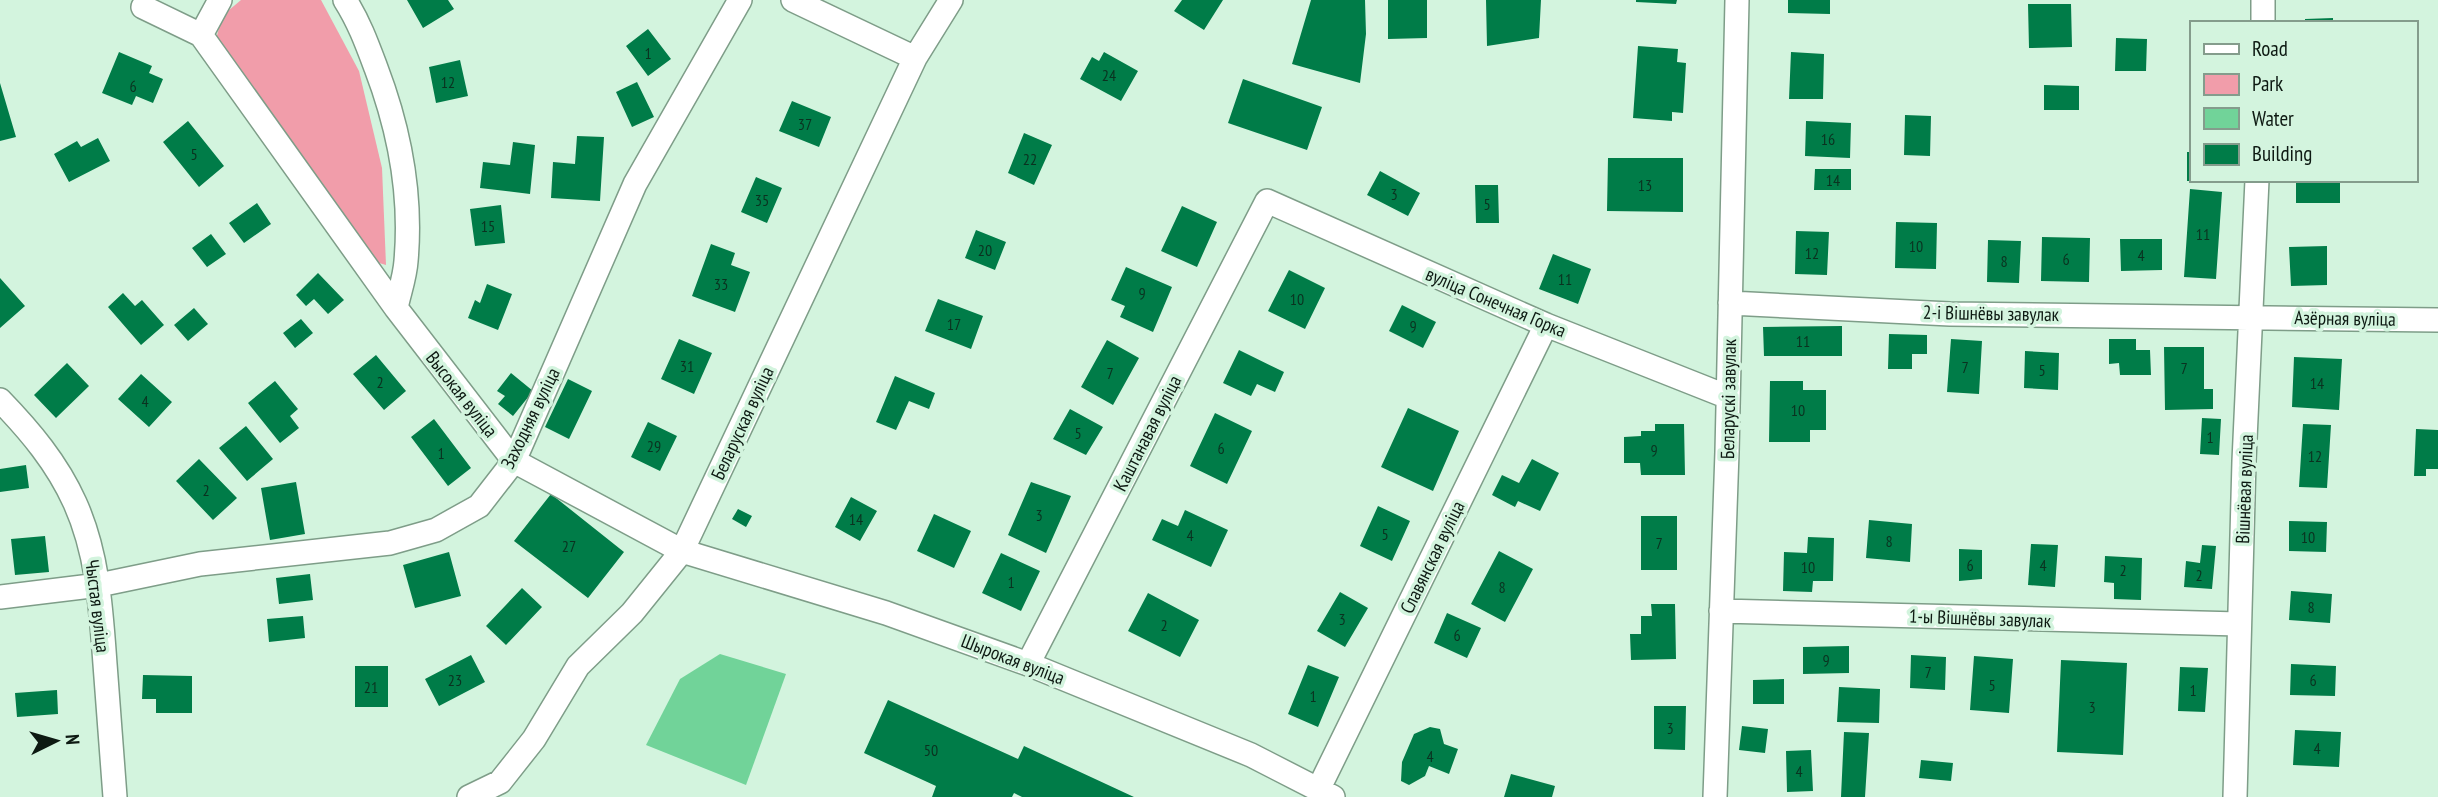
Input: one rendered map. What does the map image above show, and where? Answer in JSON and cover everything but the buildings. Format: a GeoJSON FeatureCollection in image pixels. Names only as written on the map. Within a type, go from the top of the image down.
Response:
{"type":"FeatureCollection","features":[{"type":"Feature","properties":{"kind":"street"},"geometry":{"type":"LineString","coordinates":[[201,35],[220,0]]}},
{"type":"Feature","properties":{"kind":"street"},"geometry":{"type":"LineString","coordinates":[[345,0],[359,21],[390,105],[401,149],[408,205],[406,264],[396,308]]}},
{"type":"Feature","properties":{"kind":"street","name":"Заходняя вуліца"},"geometry":{"type":"LineString","coordinates":[[0,597],[99,585],[200,564],[390,543],[436,530],[479,506],[514,461],[635,184],[740,0]]}},
{"type":"Feature","properties":{"kind":"street"},"geometry":{"type":"LineString","coordinates":[[793,0],[915,58]]}},
{"type":"Feature","properties":{"kind":"street","name":"Беларуская вуліца"},"geometry":{"type":"LineString","coordinates":[[469,797],[505,789],[578,666],[632,613],[682,551],[915,58],[951,0]]}},
{"type":"Feature","properties":{"kind":"street","name":"Беларускі завулак"},"geometry":{"type":"LineString","coordinates":[[1715,797],[1737,0]]}},
{"type":"Feature","properties":{"kind":"street"},"geometry":{"type":"LineString","coordinates":[[2263,0],[2263,21]]}},
{"type":"Feature","properties":{"kind":"street","name":"Высокая вуліца"},"geometry":{"type":"LineString","coordinates":[[143,7],[201,35],[396,308],[514,461],[682,551]]}},
{"type":"Feature","properties":{"kind":"street","name":"Вішнёвая вуліца"},"geometry":{"type":"LineString","coordinates":[[2235,797],[2244,461],[2257,182]]}},
{"type":"Feature","properties":{"kind":"street","name":"вуліца Сонечная Горка"},"geometry":{"type":"LineString","coordinates":[[1267,201],[1546,325],[1728,397]]}},
{"type":"Feature","properties":{"kind":"street","name":"Каштанавая вуліца"},"geometry":{"type":"LineString","coordinates":[[1028,664],[1267,201]]}},
{"type":"Feature","properties":{"kind":"street","name":"2-і Вішнёвы завулак"},"geometry":{"type":"LineString","coordinates":[[1730,303],[1950,314],[2252,317]]}},
{"type":"Feature","properties":{"kind":"street","name":"Азёрная вуліца"},"geometry":{"type":"LineString","coordinates":[[2252,317],[2438,320]]}},
{"type":"Feature","properties":{"kind":"street","name":"Славянская вуліца"},"geometry":{"type":"LineString","coordinates":[[1325,793],[1546,325]]}},
{"type":"Feature","properties":{"kind":"street","name":"Чыстая вуліца"},"geometry":{"type":"LineString","coordinates":[[0,400],[33,434],[56,468],[75,502],[90,543],[99,585],[115,797]]}},
{"type":"Feature","properties":{"kind":"street","name":"Шырокая вуліца"},"geometry":{"type":"LineString","coordinates":[[682,551],[886,613],[1028,664],[1251,755],[1325,793]]}},
{"type":"Feature","properties":{"kind":"street","name":"1-ы Вішнёвы завулак"},"geometry":{"type":"LineString","coordinates":[[1721,611],[2239,624]]}},
{"type":"Feature","properties":{"kind":"green space"},"geometry":{"type":"Polygon","coordinates":[[[241,0],[321,0],[359,71],[382,168],[386,265],[359,257],[211,59],[222,16],[241,0]]]}},
{"type":"Feature","properties":{"kind":"water"},"geometry":{"type":"Polygon","coordinates":[[[720,654],[786,674],[746,785],[646,745],[680,679],[720,654]]]}}]}
